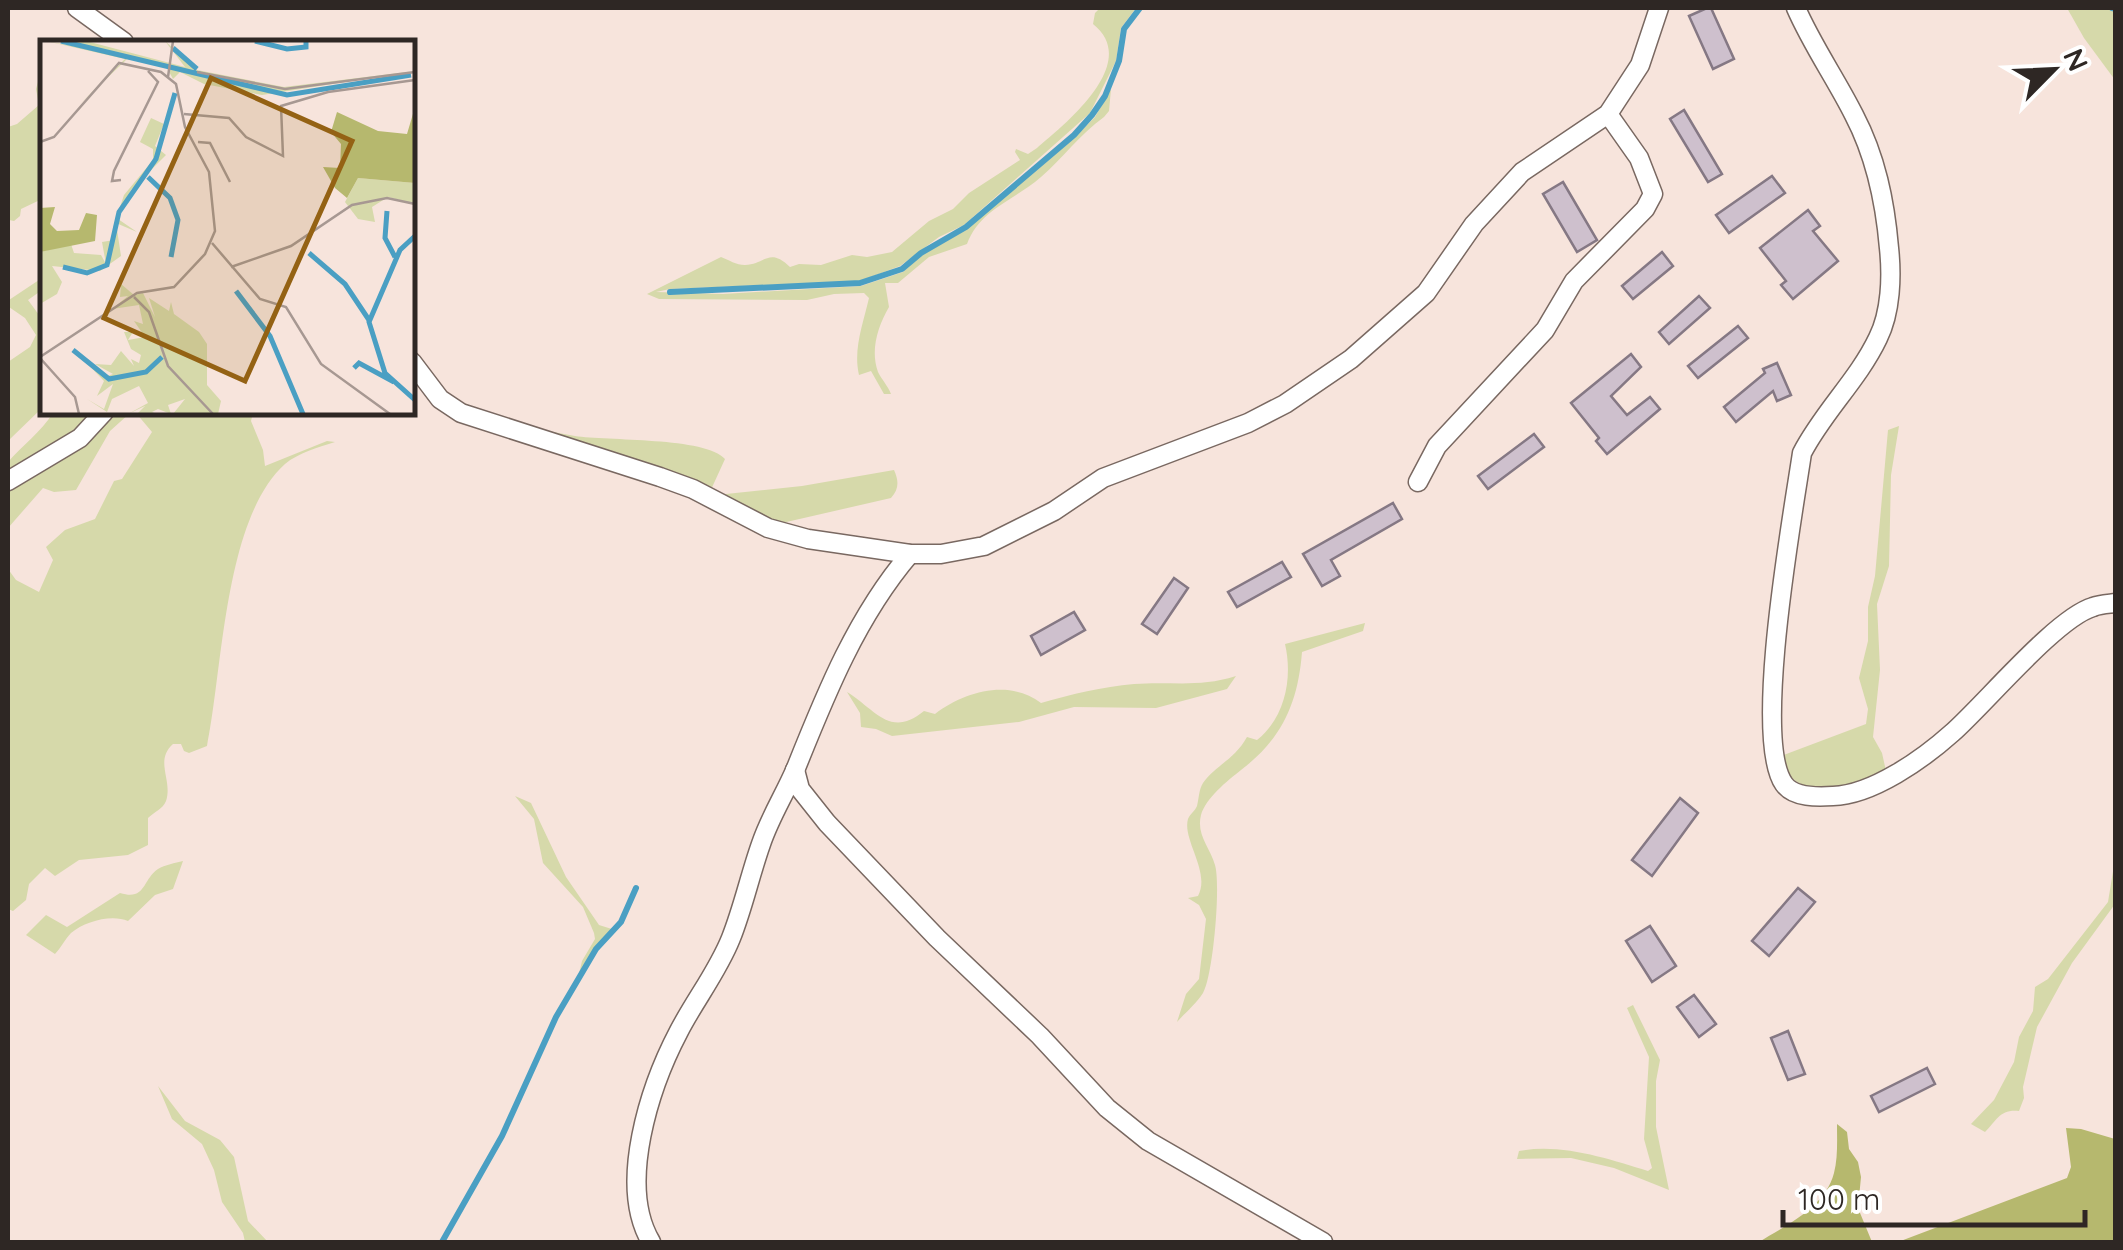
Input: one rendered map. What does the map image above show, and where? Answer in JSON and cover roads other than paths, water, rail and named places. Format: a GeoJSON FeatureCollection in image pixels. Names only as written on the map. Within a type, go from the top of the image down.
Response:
{"type":"FeatureCollection","features":[{"type":"Feature","properties":{"kind":"street"},"geometry":{"type":"LineString","coordinates":[[78,8],[121,40]]}},
{"type":"Feature","properties":{"kind":"street"},"geometry":{"type":"LineString","coordinates":[[415,366],[440,398],[461,413],[694,489],[768,528],[808,539],[910,554],[941,554],[984,546],[1054,510],[1103,478],[1248,422],[1311,389],[1426,293],[1474,224],[1522,172],[1608,114],[1640,65],[1659,8]]}},
{"type":"Feature","properties":{"kind":"street"},"geometry":{"type":"LineString","coordinates":[[1796,8],[1856,118],[1874,160],[1885,204],[1891,266],[1880,334],[1802,453],[1774,664],[1774,735],[1780,778],[1786,788],[1820,796],[1848,796],[1874,787],[1950,735],[2067,621],[2091,607],[2116,603]]}},
{"type":"Feature","properties":{"kind":"street"},"geometry":{"type":"LineString","coordinates":[[1418,482],[1437,446],[1545,330],[1574,281],[1646,209],[1652,194],[1639,158],[1608,114]]}},
{"type":"Feature","properties":{"kind":"street"},"geometry":{"type":"LineString","coordinates":[[8,481],[80,438],[101,415]]}},
{"type":"Feature","properties":{"kind":"street"},"geometry":{"type":"LineString","coordinates":[[651,1242],[642,1228],[638,1160],[654,1090],[678,1032],[731,938],[760,846],[840,662],[896,570],[910,554]]}},
{"type":"Feature","properties":{"kind":"street"},"geometry":{"type":"LineString","coordinates":[[795,770],[800,789],[827,822],[1107,1108],[1148,1141],[1323,1242]]}},
{"type":"Feature","properties":{"kind":"waterway"},"geometry":{"type":"LineString","coordinates":[[670,292],[860,283],[902,269],[966,227],[1074,135],[1105,96],[1119,61],[1124,29],[1140,8]]}},
{"type":"Feature","properties":{"kind":"waterway"},"geometry":{"type":"LineString","coordinates":[[2112,8],[2116,9]]}},
{"type":"Feature","properties":{"kind":"waterway"},"geometry":{"type":"LineString","coordinates":[[442,1242],[502,1136],[556,1017],[596,949],[621,922],[636,888]]}}]}
